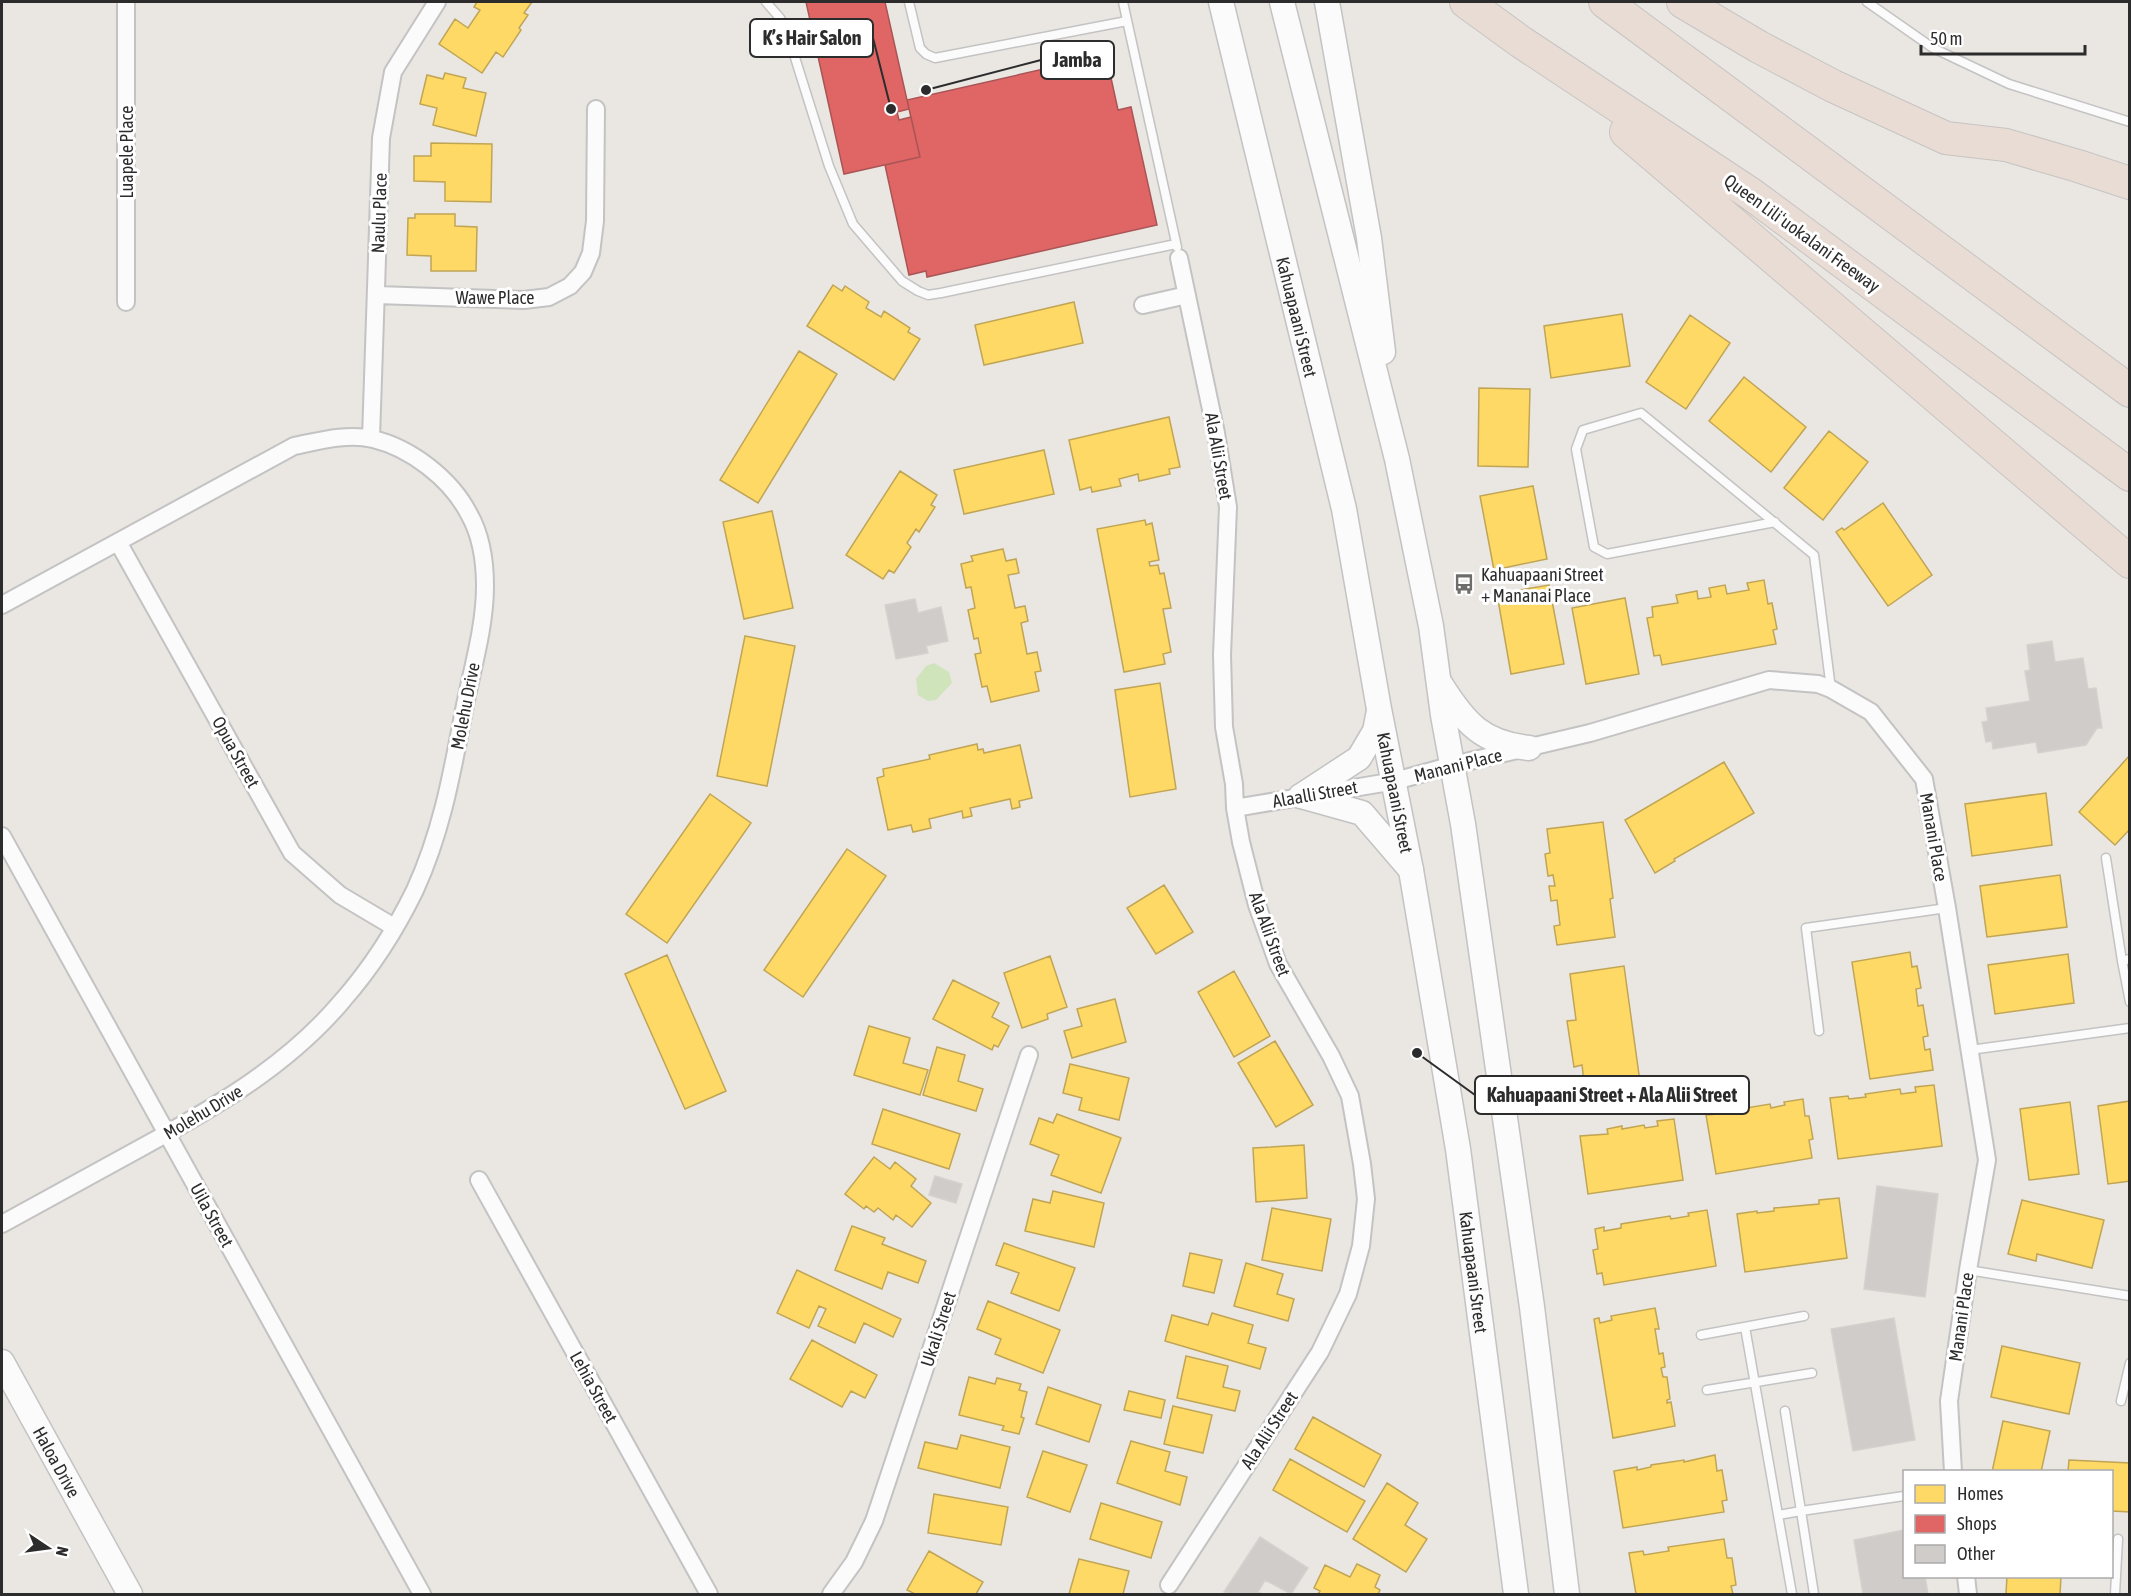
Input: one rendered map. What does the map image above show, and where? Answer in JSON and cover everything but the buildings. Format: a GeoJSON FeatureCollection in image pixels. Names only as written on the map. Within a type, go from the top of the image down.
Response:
{"type":"FeatureCollection","features":[{"type":"Feature","properties":{"kind":"highway","name":"Queen Liliʻuokalani Freeway"},"geometry":{"type":"LineString","coordinates":[[1466,2],[1521,42],[1751,194],[2130,475]]}},
{"type":"Feature","properties":{"kind":"highway"},"geometry":{"type":"LineString","coordinates":[[1605,2],[2130,391]]}},
{"type":"Feature","properties":{"kind":"highway"},"geometry":{"type":"LineString","coordinates":[[1683,2],[1759,47],[1822,80],[1946,138],[2006,146],[2130,183]]}},
{"type":"Feature","properties":{"kind":"highway"},"geometry":{"type":"LineString","coordinates":[[1521,42],[2130,562]]}},
{"type":"Feature","properties":{"kind":"main road","name":"Kahuapaani Street"},"geometry":{"type":"LineString","coordinates":[[1221,2],[1344,509],[1379,709],[1395,781],[1458,1149],[1516,1594]]}},
{"type":"Feature","properties":{"kind":"main road"},"geometry":{"type":"LineString","coordinates":[[1282,2],[1397,459],[1431,626],[1443,715],[1463,824],[1532,1307],[1567,1594]]}},
{"type":"Feature","properties":{"kind":"main road"},"geometry":{"type":"LineString","coordinates":[[1327,2],[1369,238],[1397,459]]}},
{"type":"Feature","properties":{"kind":"main road"},"geometry":{"type":"LineString","coordinates":[[1438,680],[1457,711],[1474,727],[1494,741],[1507,746],[1529,748]]}},
{"type":"Feature","properties":{"kind":"main road"},"geometry":{"type":"LineString","coordinates":[[1301,796],[1359,758],[1375,731],[1379,709]]}},
{"type":"Feature","properties":{"kind":"main road"},"geometry":{"type":"LineString","coordinates":[[1301,796],[1362,813],[1411,870]]}},
{"type":"Feature","properties":{"kind":"main road","name":"Haloa Drive"},"geometry":{"type":"LineString","coordinates":[[2,1362],[130,1594]]}},
{"type":"Feature","properties":{"kind":"street","name":"Luapele Place"},"geometry":{"type":"LineString","coordinates":[[126,2],[126,302]]}},
{"type":"Feature","properties":{"kind":"street","name":"Naulu Place"},"geometry":{"type":"LineString","coordinates":[[371,438],[381,138],[393,72],[436,2]]}},
{"type":"Feature","properties":{"kind":"street","name":"Wawe Place"},"geometry":{"type":"LineString","coordinates":[[377,295],[524,300],[549,297],[570,286],[583,272],[591,253],[595,221],[596,109]]}},
{"type":"Feature","properties":{"kind":"street","name":"Ala Alii Street"},"geometry":{"type":"LineString","coordinates":[[1169,1585],[1320,1352],[1348,1294],[1359,1255],[1365,1199],[1362,1164],[1350,1096],[1331,1056],[1278,964],[1257,905],[1241,842],[1224,727],[1222,655],[1228,507],[1216,434],[1177,251]]}},
{"type":"Feature","properties":{"kind":"street"},"geometry":{"type":"LineString","coordinates":[[1143,305],[1186,295]]}},
{"type":"Feature","properties":{"kind":"street","name":"Molehu Drive"},"geometry":{"type":"LineString","coordinates":[[2,605],[294,446],[337,437],[371,438],[400,449],[420,461],[454,492],[469,514],[478,536],[483,558],[485,587],[482,619],[446,806],[414,892],[370,966],[343,1001],[316,1030],[274,1068],[167,1134],[2,1224]]}},
{"type":"Feature","properties":{"kind":"street","name":"Opua Street"},"geometry":{"type":"LineString","coordinates":[[117,542],[292,853],[340,895],[394,927]]}},
{"type":"Feature","properties":{"kind":"street","name":"Manani Place"},"geometry":{"type":"LineString","coordinates":[[1395,781],[1590,732],[1769,680],[1818,684],[1871,712],[1924,779],[1987,1160],[1949,1401],[1953,1470]]}},
{"type":"Feature","properties":{"kind":"street","name":"Alaalli Street"},"geometry":{"type":"LineString","coordinates":[[1235,808],[1395,781]]}},
{"type":"Feature","properties":{"kind":"street","name":"Uila Street"},"geometry":{"type":"LineString","coordinates":[[2,836],[422,1594]]}},
{"type":"Feature","properties":{"kind":"street","name":"Ukali Street"},"geometry":{"type":"LineString","coordinates":[[831,1594],[854,1562],[874,1521],[1029,1055]]}},
{"type":"Feature","properties":{"kind":"street","name":"Lehia Street"},"geometry":{"type":"LineString","coordinates":[[479,1180],[709,1594]]}},
{"type":"Feature","properties":{"kind":"street"},"geometry":{"type":"LineString","coordinates":[[1965,1578],[1968,1594]]}},
{"type":"Feature","properties":{"kind":"lane"},"geometry":{"type":"LineString","coordinates":[[766,2],[780,18],[787,32],[829,166],[853,224],[902,281],[928,295],[1177,251],[1123,2]]}},
{"type":"Feature","properties":{"kind":"lane"},"geometry":{"type":"LineString","coordinates":[[909,2],[920,48],[935,58],[1127,21]]}},
{"type":"Feature","properties":{"kind":"lane"},"geometry":{"type":"LineString","coordinates":[[1867,2],[1933,48],[2009,84],[2130,122]]}},
{"type":"Feature","properties":{"kind":"lane"},"geometry":{"type":"LineString","coordinates":[[1775,522],[1607,554],[1594,547],[1576,449],[1583,430],[1641,413],[1775,522],[1814,555],[1831,689]]}},
{"type":"Feature","properties":{"kind":"lane"},"geometry":{"type":"LineString","coordinates":[[2106,858],[2126,960],[2130,1002]]}},
{"type":"Feature","properties":{"kind":"lane"},"geometry":{"type":"LineString","coordinates":[[1819,1030],[1806,928],[1947,908]]}},
{"type":"Feature","properties":{"kind":"lane"},"geometry":{"type":"LineString","coordinates":[[1970,1050],[2130,1029]]}},
{"type":"Feature","properties":{"kind":"lane"},"geometry":{"type":"LineString","coordinates":[[1968,1270],[2130,1296]]}},
{"type":"Feature","properties":{"kind":"lane"},"geometry":{"type":"LineString","coordinates":[[1701,1335],[1804,1316]]}},
{"type":"Feature","properties":{"kind":"lane"},"geometry":{"type":"LineString","coordinates":[[1745,1327],[1792,1594]]}},
{"type":"Feature","properties":{"kind":"lane"},"geometry":{"type":"LineString","coordinates":[[2121,1401],[2130,1364]]}},
{"type":"Feature","properties":{"kind":"lane"},"geometry":{"type":"LineString","coordinates":[[1707,1390],[1812,1373]]}},
{"type":"Feature","properties":{"kind":"lane"},"geometry":{"type":"LineString","coordinates":[[1785,1411],[1814,1594]]}},
{"type":"Feature","properties":{"kind":"lane"},"geometry":{"type":"LineString","coordinates":[[1778,1515],[1903,1496]]}},
{"type":"Feature","properties":{"kind":"lane"},"geometry":{"type":"LineString","coordinates":[[2115,1594],[2118,1539]]}},
{"type":"Feature","properties":{"kind":"green space"},"geometry":{"type":"Polygon","coordinates":[[[934,663],[949,672],[952,683],[936,700],[928,701],[918,695],[916,679],[926,666],[934,663]]]}},
{"type":"Feature","properties":{"kind":"place","name":"Jamba"},"geometry":{"type":"Point","coordinates":[926,90]}},
{"type":"Feature","properties":{"kind":"place","name":"K’s Hair Salon"},"geometry":{"type":"Point","coordinates":[891,109]}},
{"type":"Feature","properties":{"kind":"place","name":"Kahuapaani Street + Mananai Place"},"geometry":{"type":"Point","coordinates":[1464,584]}},
{"type":"Feature","properties":{"kind":"place","name":"Kahuapaani Street + Ala Alii Street"},"geometry":{"type":"Point","coordinates":[1417,1053]}}]}
